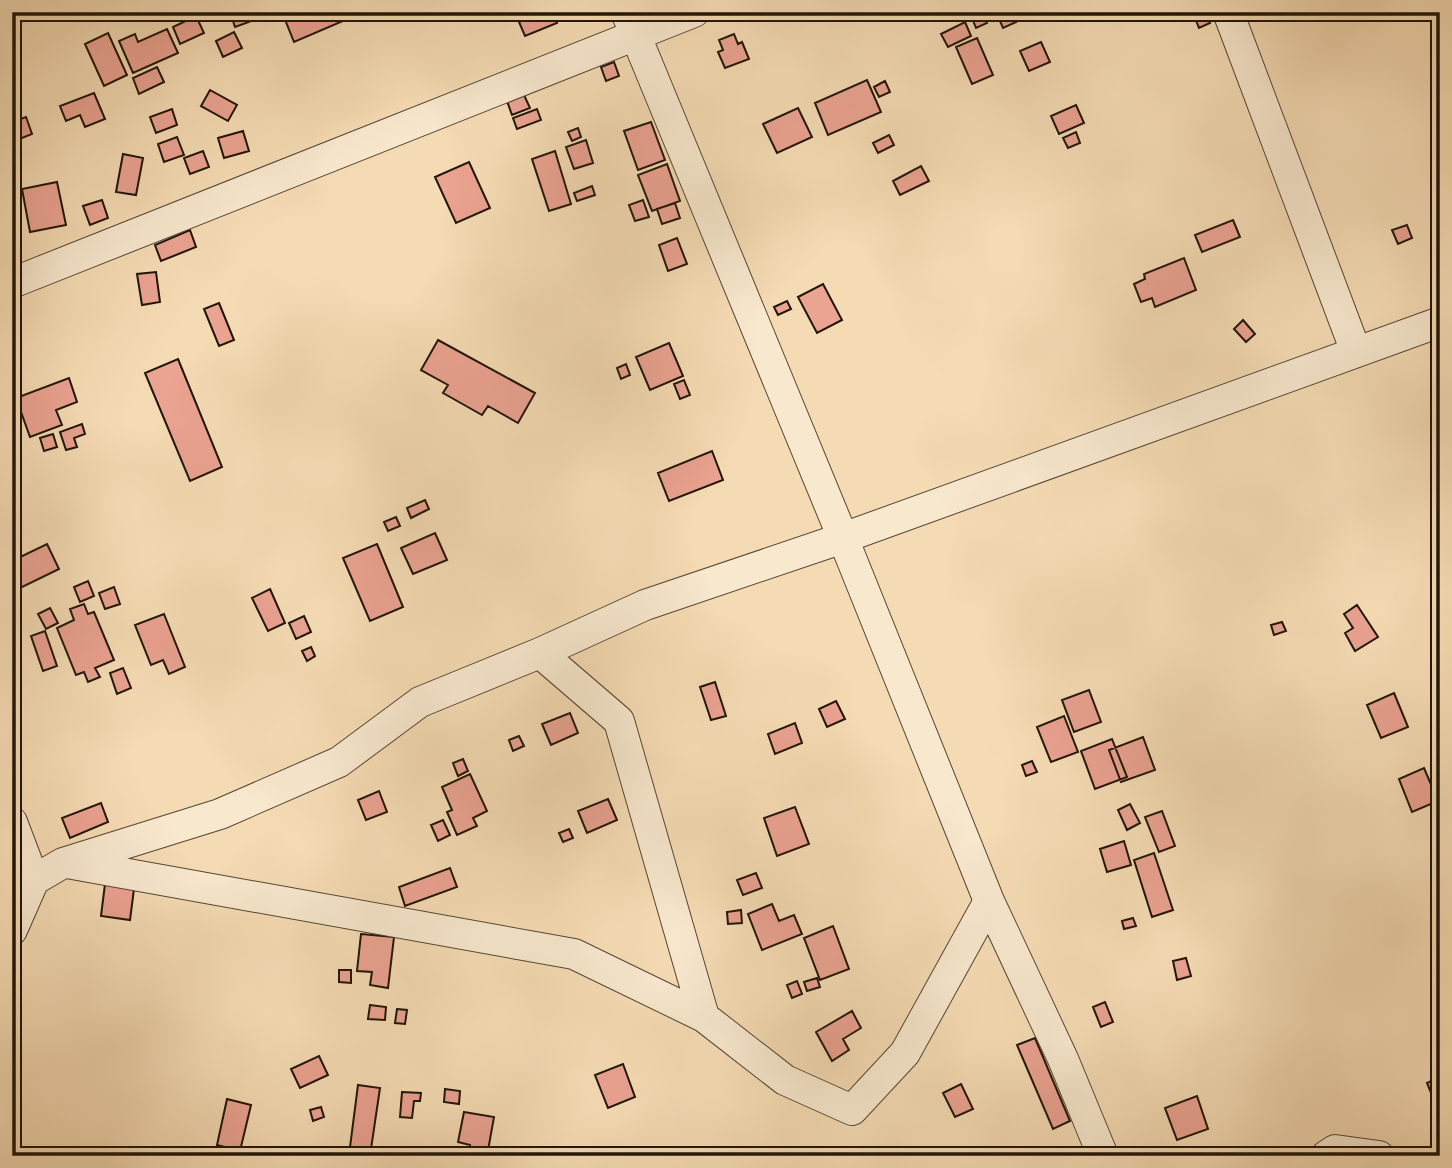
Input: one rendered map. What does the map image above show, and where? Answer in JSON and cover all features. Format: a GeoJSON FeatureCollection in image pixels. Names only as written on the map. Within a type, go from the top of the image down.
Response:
{"type":"FeatureCollection","features":[{"type":"Feature","properties":{"kind":"street"},"geometry":{"type":"LineString","coordinates":[[12,283],[631,24],[695,12]]}},
{"type":"Feature","properties":{"kind":"street"},"geometry":{"type":"LineString","coordinates":[[1228,12],[1356,352]]}},
{"type":"Feature","properties":{"kind":"street"},"geometry":{"type":"LineString","coordinates":[[631,24],[989,901],[1063,1059],[1102,1156]]}},
{"type":"Feature","properties":{"kind":"street"},"geometry":{"type":"LineString","coordinates":[[23,880],[63,863],[220,814],[339,762],[420,702],[540,653],[645,605],[843,538],[1440,322]]}},
{"type":"Feature","properties":{"kind":"street"},"geometry":{"type":"LineString","coordinates":[[540,653],[619,721],[704,1017]]}},
{"type":"Feature","properties":{"kind":"street"},"geometry":{"type":"LineString","coordinates":[[12,822],[23,880],[12,930]]}},
{"type":"Feature","properties":{"kind":"street"},"geometry":{"type":"LineString","coordinates":[[63,863],[574,954],[704,1017],[785,1080],[852,1110],[905,1053],[989,901]]}},
{"type":"Feature","properties":{"kind":"street"},"geometry":{"type":"LineString","coordinates":[[1326,1156],[1335,1150],[1379,1156]]}},
{"type":"Feature","properties":{"kind":"building"},"geometry":{"type":"Polygon","coordinates":[[[207,12],[226,12],[226,13],[211,20],[207,12]]]}},
{"type":"Feature","properties":{"kind":"building"},"geometry":{"type":"Polygon","coordinates":[[[230,12],[246,12],[249,22],[235,27],[230,12]]]}},
{"type":"Feature","properties":{"kind":"building"},"geometry":{"type":"Polygon","coordinates":[[[282,12],[348,12],[350,18],[294,42],[282,12]]]}},
{"type":"Feature","properties":{"kind":"building"},"geometry":{"type":"Polygon","coordinates":[[[478,12],[500,12],[500,13],[481,20],[478,12]]]}},
{"type":"Feature","properties":{"kind":"building"},"geometry":{"type":"Polygon","coordinates":[[[534,12],[553,12],[557,23],[525,36],[519,22],[535,15],[534,12]]]}},
{"type":"Feature","properties":{"kind":"building"},"geometry":{"type":"Polygon","coordinates":[[[983,12],[987,23],[976,28],[970,13],[983,12]]]}},
{"type":"Feature","properties":{"kind":"building"},"geometry":{"type":"Polygon","coordinates":[[[996,12],[1028,12],[1029,16],[1003,28],[996,12]]]}},
{"type":"Feature","properties":{"kind":"building"},"geometry":{"type":"Polygon","coordinates":[[[1206,12],[1210,23],[1199,28],[1193,13],[1206,12]]]}},
{"type":"Feature","properties":{"kind":"building"},"geometry":{"type":"Polygon","coordinates":[[[196,16],[204,33],[180,44],[173,27],[196,16]]]}},
{"type":"Feature","properties":{"kind":"building"},"geometry":{"type":"Polygon","coordinates":[[[965,22],[971,36],[948,47],[941,34],[965,22]]]}},
{"type":"Feature","properties":{"kind":"building"},"geometry":{"type":"Polygon","coordinates":[[[167,29],[178,53],[133,73],[119,41],[135,34],[138,42],[167,29]]]}},
{"type":"Feature","properties":{"kind":"building"},"geometry":{"type":"Polygon","coordinates":[[[234,32],[242,48],[223,57],[216,41],[234,32]]]}},
{"type":"Feature","properties":{"kind":"building"},"geometry":{"type":"Polygon","coordinates":[[[108,33],[127,75],[104,86],[85,44],[108,33]]]}},
{"type":"Feature","properties":{"kind":"building"},"geometry":{"type":"Polygon","coordinates":[[[734,34],[738,44],[742,42],[749,59],[725,68],[718,52],[723,50],[719,40],[734,34]]]}},
{"type":"Feature","properties":{"kind":"building"},"geometry":{"type":"Polygon","coordinates":[[[977,38],[993,75],[972,84],[956,47],[977,38]]]}},
{"type":"Feature","properties":{"kind":"building"},"geometry":{"type":"Polygon","coordinates":[[[1440,40],[1440,63],[1432,43],[1440,40]]]}},
{"type":"Feature","properties":{"kind":"building"},"geometry":{"type":"Polygon","coordinates":[[[1041,42],[1050,62],[1029,71],[1020,51],[1041,42]]]}},
{"type":"Feature","properties":{"kind":"building"},"geometry":{"type":"Polygon","coordinates":[[[614,62],[619,76],[606,81],[601,67],[614,62]]]}},
{"type":"Feature","properties":{"kind":"building"},"geometry":{"type":"Polygon","coordinates":[[[157,67],[164,82],[139,94],[133,78],[157,67]]]}},
{"type":"Feature","properties":{"kind":"building"},"geometry":{"type":"Polygon","coordinates":[[[867,80],[881,112],[828,135],[815,103],[867,80]]]}},
{"type":"Feature","properties":{"kind":"building"},"geometry":{"type":"Polygon","coordinates":[[[885,81],[890,92],[879,97],[874,87],[885,81]]]}},
{"type":"Feature","properties":{"kind":"building"},"geometry":{"type":"Polygon","coordinates":[[[12,85],[18,102],[12,104],[12,85]]]}},
{"type":"Feature","properties":{"kind":"building"},"geometry":{"type":"Polygon","coordinates":[[[210,90],[237,105],[228,121],[201,106],[210,90]]]}},
{"type":"Feature","properties":{"kind":"building"},"geometry":{"type":"Polygon","coordinates":[[[94,93],[105,119],[85,127],[80,115],[66,121],[60,106],[94,93]]]}},
{"type":"Feature","properties":{"kind":"building"},"geometry":{"type":"Polygon","coordinates":[[[524,95],[530,108],[512,115],[507,101],[524,95]]]}},
{"type":"Feature","properties":{"kind":"building"},"geometry":{"type":"Polygon","coordinates":[[[1076,105],[1084,123],[1059,134],[1051,116],[1076,105]]]}},
{"type":"Feature","properties":{"kind":"building"},"geometry":{"type":"Polygon","coordinates":[[[798,108],[812,137],[777,153],[763,124],[798,108]]]}},
{"type":"Feature","properties":{"kind":"building"},"geometry":{"type":"Polygon","coordinates":[[[172,109],[177,125],[156,133],[150,117],[172,109]]]}},
{"type":"Feature","properties":{"kind":"building"},"geometry":{"type":"Polygon","coordinates":[[[537,109],[541,120],[517,129],[513,118],[537,109]]]}},
{"type":"Feature","properties":{"kind":"building"},"geometry":{"type":"Polygon","coordinates":[[[26,117],[32,134],[12,142],[12,122],[26,117]]]}},
{"type":"Feature","properties":{"kind":"building"},"geometry":{"type":"Polygon","coordinates":[[[651,122],[665,160],[638,170],[624,131],[651,122]]]}},
{"type":"Feature","properties":{"kind":"building"},"geometry":{"type":"Polygon","coordinates":[[[578,128],[581,137],[572,141],[568,132],[578,128]]]}},
{"type":"Feature","properties":{"kind":"building"},"geometry":{"type":"Polygon","coordinates":[[[243,131],[249,151],[224,158],[218,138],[243,131]]]}},
{"type":"Feature","properties":{"kind":"building"},"geometry":{"type":"Polygon","coordinates":[[[1076,132],[1080,143],[1068,148],[1063,138],[1076,132]]]}},
{"type":"Feature","properties":{"kind":"building"},"geometry":{"type":"Polygon","coordinates":[[[889,135],[894,145],[878,153],[873,143],[889,135]]]}},
{"type":"Feature","properties":{"kind":"building"},"geometry":{"type":"Polygon","coordinates":[[[177,137],[184,155],[164,162],[158,144],[177,137]]]}},
{"type":"Feature","properties":{"kind":"building"},"geometry":{"type":"Polygon","coordinates":[[[586,140],[593,163],[574,169],[566,147],[586,140]]]}},
{"type":"Feature","properties":{"kind":"building"},"geometry":{"type":"Polygon","coordinates":[[[203,151],[209,167],[190,174],[184,158],[203,151]]]}},
{"type":"Feature","properties":{"kind":"building"},"geometry":{"type":"Polygon","coordinates":[[[555,151],[571,204],[549,211],[532,159],[555,151]]]}},
{"type":"Feature","properties":{"kind":"building"},"geometry":{"type":"Polygon","coordinates":[[[123,154],[143,158],[136,195],[116,192],[123,154]]]}},
{"type":"Feature","properties":{"kind":"building"},"geometry":{"type":"Polygon","coordinates":[[[469,162],[490,208],[456,223],[435,177],[469,162]]]}},
{"type":"Feature","properties":{"kind":"building"},"geometry":{"type":"Polygon","coordinates":[[[667,164],[680,201],[652,211],[638,175],[667,164]]]}},
{"type":"Feature","properties":{"kind":"building"},"geometry":{"type":"Polygon","coordinates":[[[921,166],[929,181],[900,195],[893,181],[921,166]]]}},
{"type":"Feature","properties":{"kind":"building"},"geometry":{"type":"Polygon","coordinates":[[[57,182],[66,225],[30,232],[22,189],[57,182]]]}},
{"type":"Feature","properties":{"kind":"building"},"geometry":{"type":"Polygon","coordinates":[[[592,186],[595,195],[577,201],[574,193],[592,186]]]}},
{"type":"Feature","properties":{"kind":"building"},"geometry":{"type":"Polygon","coordinates":[[[102,200],[108,218],[90,225],[83,206],[102,200]]]}},
{"type":"Feature","properties":{"kind":"building"},"geometry":{"type":"Polygon","coordinates":[[[643,200],[649,217],[635,221],[629,205],[643,200]]]}},
{"type":"Feature","properties":{"kind":"building"},"geometry":{"type":"Polygon","coordinates":[[[675,203],[680,218],[662,224],[657,209],[675,203]]]}},
{"type":"Feature","properties":{"kind":"building"},"geometry":{"type":"Polygon","coordinates":[[[1233,220],[1240,237],[1202,252],[1195,235],[1233,220]]]}},
{"type":"Feature","properties":{"kind":"building"},"geometry":{"type":"Polygon","coordinates":[[[1407,225],[1412,238],[1398,244],[1392,230],[1407,225]]]}},
{"type":"Feature","properties":{"kind":"building"},"geometry":{"type":"Polygon","coordinates":[[[190,230],[196,247],[161,261],[155,245],[190,230]]]}},
{"type":"Feature","properties":{"kind":"building"},"geometry":{"type":"Polygon","coordinates":[[[677,238],[687,264],[668,271],[659,245],[677,238]]]}},
{"type":"Feature","properties":{"kind":"building"},"geometry":{"type":"Polygon","coordinates":[[[1184,258],[1196,290],[1155,307],[1152,298],[1141,302],[1134,284],[1145,279],[1144,274],[1184,258]]]}},
{"type":"Feature","properties":{"kind":"building"},"geometry":{"type":"Polygon","coordinates":[[[156,272],[160,302],[142,305],[137,274],[156,272]]]}},
{"type":"Feature","properties":{"kind":"building"},"geometry":{"type":"Polygon","coordinates":[[[823,284],[842,320],[817,333],[798,297],[823,284]]]}},
{"type":"Feature","properties":{"kind":"building"},"geometry":{"type":"Polygon","coordinates":[[[787,301],[791,309],[778,315],[774,307],[787,301]]]}},
{"type":"Feature","properties":{"kind":"building"},"geometry":{"type":"Polygon","coordinates":[[[219,303],[234,340],[219,346],[204,309],[219,303]]]}},
{"type":"Feature","properties":{"kind":"building"},"geometry":{"type":"Polygon","coordinates":[[[1243,320],[1255,334],[1246,342],[1234,329],[1243,320]]]}},
{"type":"Feature","properties":{"kind":"building"},"geometry":{"type":"Polygon","coordinates":[[[438,340],[535,393],[518,423],[488,406],[482,415],[443,393],[448,385],[421,370],[438,340]]]}},
{"type":"Feature","properties":{"kind":"building"},"geometry":{"type":"Polygon","coordinates":[[[669,343],[683,376],[650,390],[636,357],[669,343]]]}},
{"type":"Feature","properties":{"kind":"building"},"geometry":{"type":"Polygon","coordinates":[[[178,359],[222,467],[190,481],[145,373],[178,359]]]}},
{"type":"Feature","properties":{"kind":"building"},"geometry":{"type":"Polygon","coordinates":[[[626,364],[630,375],[621,379],[617,368],[626,364]]]}},
{"type":"Feature","properties":{"kind":"building"},"geometry":{"type":"Polygon","coordinates":[[[69,378],[77,402],[56,410],[62,425],[30,437],[16,398],[69,378]]]}},
{"type":"Feature","properties":{"kind":"building"},"geometry":{"type":"Polygon","coordinates":[[[684,380],[690,395],[680,399],[674,384],[684,380]]]}},
{"type":"Feature","properties":{"kind":"building"},"geometry":{"type":"Polygon","coordinates":[[[82,424],[85,434],[74,438],[77,447],[66,450],[60,432],[82,424]]]}},
{"type":"Feature","properties":{"kind":"building"},"geometry":{"type":"Polygon","coordinates":[[[53,434],[57,447],[44,451],[40,438],[53,434]]]}},
{"type":"Feature","properties":{"kind":"building"},"geometry":{"type":"Polygon","coordinates":[[[712,451],[723,480],[669,501],[658,473],[712,451]]]}},
{"type":"Feature","properties":{"kind":"building"},"geometry":{"type":"Polygon","coordinates":[[[425,500],[429,509],[411,518],[407,508],[425,500]]]}},
{"type":"Feature","properties":{"kind":"building"},"geometry":{"type":"Polygon","coordinates":[[[396,517],[400,526],[388,531],[384,522],[396,517]]]}},
{"type":"Feature","properties":{"kind":"building"},"geometry":{"type":"Polygon","coordinates":[[[435,533],[447,560],[413,574],[401,548],[435,533]]]}},
{"type":"Feature","properties":{"kind":"building"},"geometry":{"type":"Polygon","coordinates":[[[47,544],[59,569],[12,592],[12,561],[47,544]]]}},
{"type":"Feature","properties":{"kind":"building"},"geometry":{"type":"Polygon","coordinates":[[[377,544],[403,607],[370,621],[343,558],[377,544]]]}},
{"type":"Feature","properties":{"kind":"building"},"geometry":{"type":"Polygon","coordinates":[[[88,581],[94,596],[80,602],[74,587],[88,581]]]}},
{"type":"Feature","properties":{"kind":"building"},"geometry":{"type":"Polygon","coordinates":[[[114,587],[120,604],[105,609],[99,593],[114,587]]]}},
{"type":"Feature","properties":{"kind":"building"},"geometry":{"type":"Polygon","coordinates":[[[270,589],[285,623],[268,631],[252,598],[270,589]]]}},
{"type":"Feature","properties":{"kind":"building"},"geometry":{"type":"Polygon","coordinates":[[[84,604],[88,614],[94,612],[114,660],[95,668],[100,677],[88,682],[84,672],[76,675],[57,628],[74,620],[70,609],[84,604]]]}},
{"type":"Feature","properties":{"kind":"building"},"geometry":{"type":"Polygon","coordinates":[[[1357,605],[1378,637],[1355,651],[1345,633],[1353,628],[1344,614],[1357,605]]]}},
{"type":"Feature","properties":{"kind":"building"},"geometry":{"type":"Polygon","coordinates":[[[50,608],[58,623],[46,629],[38,614],[50,608]]]}},
{"type":"Feature","properties":{"kind":"building"},"geometry":{"type":"Polygon","coordinates":[[[164,614],[185,667],[169,674],[163,660],[151,665],[135,625],[164,614]]]}},
{"type":"Feature","properties":{"kind":"building"},"geometry":{"type":"Polygon","coordinates":[[[304,616],[311,632],[296,639],[289,623],[304,616]]]}},
{"type":"Feature","properties":{"kind":"building"},"geometry":{"type":"Polygon","coordinates":[[[1282,622],[1286,631],[1274,635],[1271,625],[1282,622]]]}},
{"type":"Feature","properties":{"kind":"building"},"geometry":{"type":"Polygon","coordinates":[[[45,631],[57,666],[43,671],[31,636],[45,631]]]}},
{"type":"Feature","properties":{"kind":"building"},"geometry":{"type":"Polygon","coordinates":[[[311,647],[315,656],[307,661],[302,651],[311,647]]]}},
{"type":"Feature","properties":{"kind":"building"},"geometry":{"type":"Polygon","coordinates":[[[123,668],[131,688],[117,694],[110,673],[123,668]]]}},
{"type":"Feature","properties":{"kind":"building"},"geometry":{"type":"Polygon","coordinates":[[[715,682],[726,716],[711,720],[700,687],[715,682]]]}},
{"type":"Feature","properties":{"kind":"building"},"geometry":{"type":"Polygon","coordinates":[[[1089,690],[1101,722],[1074,732],[1062,700],[1089,690]]]}},
{"type":"Feature","properties":{"kind":"building"},"geometry":{"type":"Polygon","coordinates":[[[1394,693],[1408,727],[1381,738],[1367,705],[1394,693]]]}},
{"type":"Feature","properties":{"kind":"building"},"geometry":{"type":"Polygon","coordinates":[[[836,701],[845,719],[827,727],[819,709],[836,701]]]}},
{"type":"Feature","properties":{"kind":"building"},"geometry":{"type":"Polygon","coordinates":[[[570,713],[578,733],[551,745],[542,724],[570,713]]]}},
{"type":"Feature","properties":{"kind":"building"},"geometry":{"type":"Polygon","coordinates":[[[1064,716],[1078,752],[1051,762],[1037,727],[1064,716]]]}},
{"type":"Feature","properties":{"kind":"building"},"geometry":{"type":"Polygon","coordinates":[[[795,723],[802,743],[775,754],[768,734],[795,723]]]}},
{"type":"Feature","properties":{"kind":"building"},"geometry":{"type":"Polygon","coordinates":[[[519,736],[524,746],[513,751],[509,740],[519,736]]]}},
{"type":"Feature","properties":{"kind":"building"},"geometry":{"type":"Polygon","coordinates":[[[1143,737],[1155,770],[1121,782],[1109,750],[1143,737]]]}},
{"type":"Feature","properties":{"kind":"building"},"geometry":{"type":"Polygon","coordinates":[[[1112,739],[1127,777],[1095,789],[1081,751],[1112,739]]]}},
{"type":"Feature","properties":{"kind":"building"},"geometry":{"type":"Polygon","coordinates":[[[463,759],[468,771],[458,776],[453,763],[463,759]]]}},
{"type":"Feature","properties":{"kind":"building"},"geometry":{"type":"Polygon","coordinates":[[[1032,761],[1037,772],[1026,776],[1022,765],[1032,761]]]}},
{"type":"Feature","properties":{"kind":"building"},"geometry":{"type":"Polygon","coordinates":[[[1424,768],[1438,801],[1412,812],[1399,779],[1424,768]]]}},
{"type":"Feature","properties":{"kind":"building"},"geometry":{"type":"Polygon","coordinates":[[[470,774],[487,811],[473,818],[477,826],[457,835],[447,812],[452,810],[442,787],[470,774]]]}},
{"type":"Feature","properties":{"kind":"building"},"geometry":{"type":"Polygon","coordinates":[[[379,791],[387,812],[366,820],[358,800],[379,791]]]}},
{"type":"Feature","properties":{"kind":"building"},"geometry":{"type":"Polygon","coordinates":[[[608,799],[617,820],[587,833],[578,811],[608,799]]]}},
{"type":"Feature","properties":{"kind":"building"},"geometry":{"type":"Polygon","coordinates":[[[101,803],[108,822],[70,838],[62,818],[101,803]]]}},
{"type":"Feature","properties":{"kind":"building"},"geometry":{"type":"Polygon","coordinates":[[[1130,804],[1140,823],[1127,830],[1118,810],[1130,804]]]}},
{"type":"Feature","properties":{"kind":"building"},"geometry":{"type":"Polygon","coordinates":[[[795,807],[809,844],[777,856],[764,818],[795,807]]]}},
{"type":"Feature","properties":{"kind":"building"},"geometry":{"type":"Polygon","coordinates":[[[1162,811],[1175,846],[1159,852],[1145,817],[1162,811]]]}},
{"type":"Feature","properties":{"kind":"building"},"geometry":{"type":"Polygon","coordinates":[[[443,820],[450,835],[438,841],[431,825],[443,820]]]}},
{"type":"Feature","properties":{"kind":"building"},"geometry":{"type":"Polygon","coordinates":[[[569,829],[573,838],[563,842],[559,833],[569,829]]]}},
{"type":"Feature","properties":{"kind":"building"},"geometry":{"type":"Polygon","coordinates":[[[1124,841],[1131,865],[1107,872],[1100,849],[1124,841]]]}},
{"type":"Feature","properties":{"kind":"building"},"geometry":{"type":"Polygon","coordinates":[[[1154,853],[1173,910],[1152,917],[1134,860],[1154,853]]]}},
{"type":"Feature","properties":{"kind":"building"},"geometry":{"type":"Polygon","coordinates":[[[450,868],[457,887],[405,906],[399,887],[450,868]]]}},
{"type":"Feature","properties":{"kind":"building"},"geometry":{"type":"Polygon","coordinates":[[[756,873],[762,888],[743,895],[737,880],[756,873]]]}},
{"type":"Feature","properties":{"kind":"building"},"geometry":{"type":"Polygon","coordinates":[[[105,884],[134,889],[130,920],[101,916],[105,884]]]}},
{"type":"Feature","properties":{"kind":"building"},"geometry":{"type":"Polygon","coordinates":[[[772,904],[779,921],[794,915],[802,934],[762,950],[748,914],[772,904]]]}},
{"type":"Feature","properties":{"kind":"building"},"geometry":{"type":"Polygon","coordinates":[[[741,910],[742,923],[728,924],[727,912],[741,910]]]}},
{"type":"Feature","properties":{"kind":"building"},"geometry":{"type":"Polygon","coordinates":[[[1133,918],[1136,926],[1124,929],[1122,921],[1133,918]]]}},
{"type":"Feature","properties":{"kind":"building"},"geometry":{"type":"Polygon","coordinates":[[[833,926],[849,969],[820,980],[804,938],[833,926]]]}},
{"type":"Feature","properties":{"kind":"building"},"geometry":{"type":"Polygon","coordinates":[[[361,934],[394,937],[388,988],[370,985],[372,972],[357,971],[361,934]]]}},
{"type":"Feature","properties":{"kind":"building"},"geometry":{"type":"Polygon","coordinates":[[[1186,958],[1191,976],[1177,980],[1173,961],[1186,958]]]}},
{"type":"Feature","properties":{"kind":"building"},"geometry":{"type":"Polygon","coordinates":[[[339,970],[351,970],[351,983],[339,982],[339,970]]]}},
{"type":"Feature","properties":{"kind":"building"},"geometry":{"type":"Polygon","coordinates":[[[817,978],[820,987],[807,991],[804,982],[817,978]]]}},
{"type":"Feature","properties":{"kind":"building"},"geometry":{"type":"Polygon","coordinates":[[[797,981],[802,994],[792,998],[787,985],[797,981]]]}},
{"type":"Feature","properties":{"kind":"building"},"geometry":{"type":"Polygon","coordinates":[[[1105,1002],[1113,1022],[1101,1027],[1093,1007],[1105,1002]]]}},
{"type":"Feature","properties":{"kind":"building"},"geometry":{"type":"Polygon","coordinates":[[[370,1005],[386,1007],[385,1020],[368,1019],[370,1005]]]}},
{"type":"Feature","properties":{"kind":"building"},"geometry":{"type":"Polygon","coordinates":[[[397,1009],[407,1010],[405,1024],[395,1023],[397,1009]]]}},
{"type":"Feature","properties":{"kind":"building"},"geometry":{"type":"Polygon","coordinates":[[[852,1011],[861,1028],[843,1039],[849,1050],[832,1061],[816,1032],[852,1011]]]}},
{"type":"Feature","properties":{"kind":"building"},"geometry":{"type":"Polygon","coordinates":[[[1035,1038],[1070,1121],[1053,1129],[1017,1045],[1035,1038]]]}},
{"type":"Feature","properties":{"kind":"building"},"geometry":{"type":"Polygon","coordinates":[[[319,1056],[328,1075],[300,1088],[291,1069],[319,1056]]]}},
{"type":"Feature","properties":{"kind":"building"},"geometry":{"type":"Polygon","coordinates":[[[623,1064],[635,1097],[608,1108],[595,1075],[623,1064]]]}},
{"type":"Feature","properties":{"kind":"building"},"geometry":{"type":"Polygon","coordinates":[[[1440,1077],[1440,1109],[1438,1110],[1427,1083],[1440,1077]]]}},
{"type":"Feature","properties":{"kind":"building"},"geometry":{"type":"Polygon","coordinates":[[[961,1084],[973,1109],[955,1117],[943,1093],[961,1084]]]}},
{"type":"Feature","properties":{"kind":"building"},"geometry":{"type":"Polygon","coordinates":[[[358,1085],[380,1088],[371,1149],[350,1147],[358,1085]]]}},
{"type":"Feature","properties":{"kind":"building"},"geometry":{"type":"Polygon","coordinates":[[[445,1089],[460,1091],[459,1104],[444,1102],[445,1089]]]}},
{"type":"Feature","properties":{"kind":"building"},"geometry":{"type":"Polygon","coordinates":[[[402,1092],[421,1093],[420,1101],[414,1101],[412,1118],[400,1117],[402,1092]]]}},
{"type":"Feature","properties":{"kind":"building"},"geometry":{"type":"Polygon","coordinates":[[[1197,1096],[1208,1129],[1177,1140],[1165,1108],[1197,1096]]]}},
{"type":"Feature","properties":{"kind":"building"},"geometry":{"type":"Polygon","coordinates":[[[227,1099],[251,1105],[240,1151],[217,1145],[227,1099]]]}},
{"type":"Feature","properties":{"kind":"building"},"geometry":{"type":"Polygon","coordinates":[[[321,1107],[324,1117],[313,1121],[310,1110],[321,1107]]]}},
{"type":"Feature","properties":{"kind":"building"},"geometry":{"type":"Polygon","coordinates":[[[464,1112],[494,1117],[487,1156],[468,1156],[470,1145],[458,1142],[464,1112]]]}}]}
